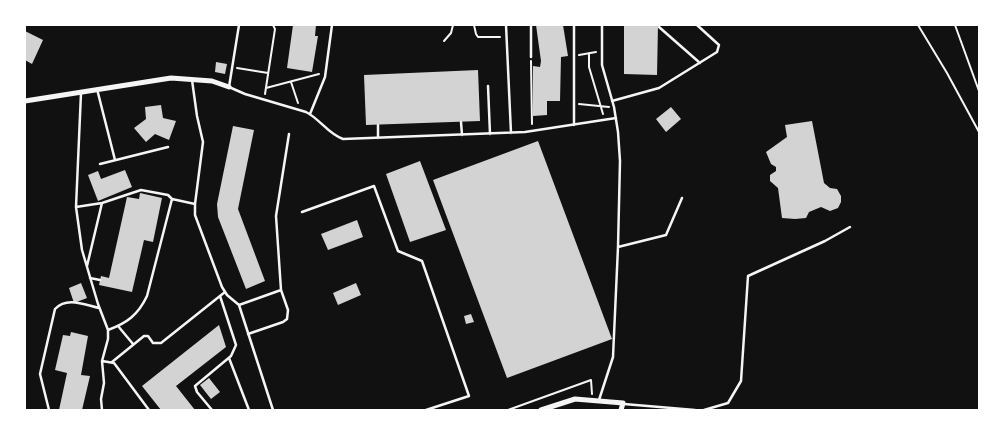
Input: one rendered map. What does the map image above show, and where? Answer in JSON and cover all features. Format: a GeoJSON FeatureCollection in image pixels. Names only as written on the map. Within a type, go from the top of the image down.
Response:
{"type":"FeatureCollection","features":[{"type":"Feature","properties":{"kind":"street"},"geometry":{"type":"LineString","coordinates":[[25,101],[163,79],[192,79],[215,82],[229,87]]}},
{"type":"Feature","properties":{"kind":"street"},"geometry":{"type":"LineString","coordinates":[[541,410],[575,399],[623,403],[621,410]]}},
{"type":"Feature","properties":{"kind":"lane"},"geometry":{"type":"LineString","coordinates":[[238,25],[229,87],[301,110],[310,114],[333,134],[350,140],[532,132],[616,118]]}},
{"type":"Feature","properties":{"kind":"lane"},"geometry":{"type":"LineString","coordinates":[[310,114],[326,72],[332,25]]}},
{"type":"Feature","properties":{"kind":"lane"},"geometry":{"type":"LineString","coordinates":[[506,25],[511,133]]}},
{"type":"Feature","properties":{"kind":"lane"},"geometry":{"type":"LineString","coordinates":[[531,25],[531,57]]}},
{"type":"Feature","properties":{"kind":"lane"},"geometry":{"type":"LineString","coordinates":[[574,25],[574,125]]}},
{"type":"Feature","properties":{"kind":"lane"},"geometry":{"type":"LineString","coordinates":[[596,400],[613,357],[620,161],[614,107],[602,65],[602,25]]}},
{"type":"Feature","properties":{"kind":"lane"},"geometry":{"type":"LineString","coordinates":[[612,101],[659,88],[717,52],[720,47],[697,25]]}},
{"type":"Feature","properties":{"kind":"lane"},"geometry":{"type":"LineString","coordinates":[[659,27],[700,63]]}},
{"type":"Feature","properties":{"kind":"lane"},"geometry":{"type":"LineString","coordinates":[[192,79],[203,147],[194,204],[197,220],[225,292],[239,305],[273,410]]}},
{"type":"Feature","properties":{"kind":"lane"},"geometry":{"type":"LineString","coordinates":[[488,86],[490,134]]}},
{"type":"Feature","properties":{"kind":"lane"},"geometry":{"type":"LineString","coordinates":[[97,89],[115,160]]}},
{"type":"Feature","properties":{"kind":"lane"},"geometry":{"type":"LineString","coordinates":[[81,92],[76,207],[80,242],[99,308],[108,330],[108,339],[102,361],[104,380],[101,399],[102,410]]}},
{"type":"Feature","properties":{"kind":"lane"},"geometry":{"type":"LineString","coordinates":[[461,122],[462,135]]}},
{"type":"Feature","properties":{"kind":"lane"},"geometry":{"type":"LineString","coordinates":[[378,125],[378,138]]}},
{"type":"Feature","properties":{"kind":"lane"},"geometry":{"type":"LineString","coordinates":[[248,334],[283,322],[287,318],[288,310],[281,290],[276,216],[288,134]]}},
{"type":"Feature","properties":{"kind":"lane"},"geometry":{"type":"LineString","coordinates":[[100,164],[168,147]]}},
{"type":"Feature","properties":{"kind":"lane"},"geometry":{"type":"LineString","coordinates":[[302,212],[374,186],[398,252],[422,261],[469,396],[426,410]]}},
{"type":"Feature","properties":{"kind":"lane"},"geometry":{"type":"LineString","coordinates":[[76,207],[102,203],[142,190],[168,195],[172,199],[194,204]]}},
{"type":"Feature","properties":{"kind":"lane"},"geometry":{"type":"LineString","coordinates":[[618,247],[666,235],[682,198]]}},
{"type":"Feature","properties":{"kind":"lane"},"geometry":{"type":"LineString","coordinates":[[108,330],[134,316],[143,305],[172,199]]}},
{"type":"Feature","properties":{"kind":"lane"},"geometry":{"type":"LineString","coordinates":[[87,268],[102,203]]}},
{"type":"Feature","properties":{"kind":"lane"},"geometry":{"type":"LineString","coordinates":[[704,410],[728,403],[741,381],[748,276],[825,241],[850,227]]}},
{"type":"Feature","properties":{"kind":"lane"},"geometry":{"type":"LineString","coordinates":[[90,278],[100,280]]}},
{"type":"Feature","properties":{"kind":"lane"},"geometry":{"type":"LineString","coordinates":[[239,305],[281,290]]}},
{"type":"Feature","properties":{"kind":"lane"},"geometry":{"type":"LineString","coordinates":[[112,362],[133,344],[146,336],[153,343],[161,343],[225,292]]}},
{"type":"Feature","properties":{"kind":"lane"},"geometry":{"type":"LineString","coordinates":[[212,410],[197,392],[195,386],[229,358],[236,345],[220,296]]}},
{"type":"Feature","properties":{"kind":"lane"},"geometry":{"type":"LineString","coordinates":[[49,410],[40,374],[55,309],[60,304],[68,302],[99,308]]}},
{"type":"Feature","properties":{"kind":"lane"},"geometry":{"type":"LineString","coordinates":[[118,326],[133,344]]}},
{"type":"Feature","properties":{"kind":"lane"},"geometry":{"type":"LineString","coordinates":[[229,358],[250,410]]}},
{"type":"Feature","properties":{"kind":"lane"},"geometry":{"type":"LineString","coordinates":[[102,361],[112,362],[129,381],[149,410]]}},
{"type":"Feature","properties":{"kind":"lane"},"geometry":{"type":"LineString","coordinates":[[623,403],[696,410]]}},
{"type":"Feature","properties":{"kind":"path"},"geometry":{"type":"LineString","coordinates":[[264,99],[275,29],[273,25]]}},
{"type":"Feature","properties":{"kind":"path"},"geometry":{"type":"LineString","coordinates":[[444,41],[451,33],[453,25]]}},
{"type":"Feature","properties":{"kind":"path"},"geometry":{"type":"LineString","coordinates":[[474,25],[476,34],[480,38],[507,37]]}},
{"type":"Feature","properties":{"kind":"path"},"geometry":{"type":"LineString","coordinates":[[918,25],[948,73],[979,132]]}},
{"type":"Feature","properties":{"kind":"path"},"geometry":{"type":"LineString","coordinates":[[955,25],[979,91]]}},
{"type":"Feature","properties":{"kind":"path"},"geometry":{"type":"LineString","coordinates":[[574,56],[601,51]]}},
{"type":"Feature","properties":{"kind":"path"},"geometry":{"type":"LineString","coordinates":[[589,53],[589,67],[605,120]]}},
{"type":"Feature","properties":{"kind":"path"},"geometry":{"type":"LineString","coordinates":[[531,57],[532,132]]}},
{"type":"Feature","properties":{"kind":"path"},"geometry":{"type":"LineString","coordinates":[[232,68],[268,73]]}},
{"type":"Feature","properties":{"kind":"path"},"geometry":{"type":"LineString","coordinates":[[266,88],[326,72]]}},
{"type":"Feature","properties":{"kind":"path"},"geometry":{"type":"LineString","coordinates":[[291,82],[301,110]]}},
{"type":"Feature","properties":{"kind":"path"},"geometry":{"type":"LineString","coordinates":[[574,104],[614,107]]}},
{"type":"Feature","properties":{"kind":"path"},"geometry":{"type":"LineString","coordinates":[[508,410],[591,380],[596,400]]}},
{"type":"Feature","properties":{"kind":"building"},"geometry":{"type":"Polygon","coordinates":[[[293,25],[316,25],[315,36],[318,36],[312,72],[287,68],[293,25]]]}},
{"type":"Feature","properties":{"kind":"building"},"geometry":{"type":"Polygon","coordinates":[[[536,25],[563,25],[568,56],[561,57],[560,101],[547,101],[547,115],[533,116],[533,66],[540,67],[541,61],[536,25]]]}},
{"type":"Feature","properties":{"kind":"building"},"geometry":{"type":"Polygon","coordinates":[[[624,25],[658,25],[657,75],[624,74],[624,25]]]}},
{"type":"Feature","properties":{"kind":"building"},"geometry":{"type":"Polygon","coordinates":[[[25,31],[43,40],[32,64],[25,60],[25,31]]]}},
{"type":"Feature","properties":{"kind":"building"},"geometry":{"type":"Polygon","coordinates":[[[216,62],[227,64],[225,74],[215,72],[216,62]]]}},
{"type":"Feature","properties":{"kind":"building"},"geometry":{"type":"Polygon","coordinates":[[[478,70],[480,121],[366,125],[364,75],[478,70]]]}},
{"type":"Feature","properties":{"kind":"building"},"geometry":{"type":"Polygon","coordinates":[[[161,105],[163,118],[176,121],[169,140],[155,134],[146,142],[134,128],[146,119],[145,107],[161,105]]]}},
{"type":"Feature","properties":{"kind":"building"},"geometry":{"type":"Polygon","coordinates":[[[671,107],[681,119],[666,132],[656,119],[671,107]]]}},
{"type":"Feature","properties":{"kind":"building"},"geometry":{"type":"Polygon","coordinates":[[[812,121],[824,183],[830,188],[837,189],[841,196],[841,202],[838,208],[830,211],[821,207],[809,212],[806,218],[782,218],[778,188],[770,181],[770,175],[776,171],[776,167],[771,164],[766,152],[787,137],[785,125],[812,121]]]}},
{"type":"Feature","properties":{"kind":"building"},"geometry":{"type":"Polygon","coordinates":[[[233,126],[254,130],[238,209],[265,281],[246,289],[218,217],[217,204],[233,126]]]}},
{"type":"Feature","properties":{"kind":"building"},"geometry":{"type":"Polygon","coordinates":[[[538,141],[612,339],[507,378],[433,180],[538,141]]]}},
{"type":"Feature","properties":{"kind":"building"},"geometry":{"type":"Polygon","coordinates":[[[420,161],[446,230],[410,242],[386,174],[420,161]]]}},
{"type":"Feature","properties":{"kind":"building"},"geometry":{"type":"Polygon","coordinates":[[[125,170],[132,187],[98,201],[88,175],[98,171],[101,179],[125,170]]]}},
{"type":"Feature","properties":{"kind":"building"},"geometry":{"type":"Polygon","coordinates":[[[140,193],[162,198],[153,242],[144,240],[132,292],[99,285],[101,276],[109,278],[127,197],[139,199],[140,193]]]}},
{"type":"Feature","properties":{"kind":"building"},"geometry":{"type":"Polygon","coordinates":[[[357,220],[363,237],[328,250],[321,234],[357,220]]]}},
{"type":"Feature","properties":{"kind":"building"},"geometry":{"type":"Polygon","coordinates":[[[81,283],[87,298],[74,303],[69,288],[81,283]]]}},
{"type":"Feature","properties":{"kind":"building"},"geometry":{"type":"Polygon","coordinates":[[[356,283],[361,295],[338,305],[333,293],[356,283]]]}},
{"type":"Feature","properties":{"kind":"building"},"geometry":{"type":"Polygon","coordinates":[[[471,314],[474,322],[466,324],[464,316],[471,314]]]}},
{"type":"Feature","properties":{"kind":"building"},"geometry":{"type":"Polygon","coordinates":[[[219,325],[226,347],[176,386],[195,410],[161,410],[142,386],[219,325]]]}},
{"type":"Feature","properties":{"kind":"building"},"geometry":{"type":"Polygon","coordinates":[[[71,332],[88,336],[81,375],[90,376],[82,410],[59,410],[67,373],[55,370],[63,335],[70,336],[71,332]]]}},
{"type":"Feature","properties":{"kind":"building"},"geometry":{"type":"Polygon","coordinates":[[[209,378],[220,392],[211,399],[200,385],[209,378]]]}}]}
